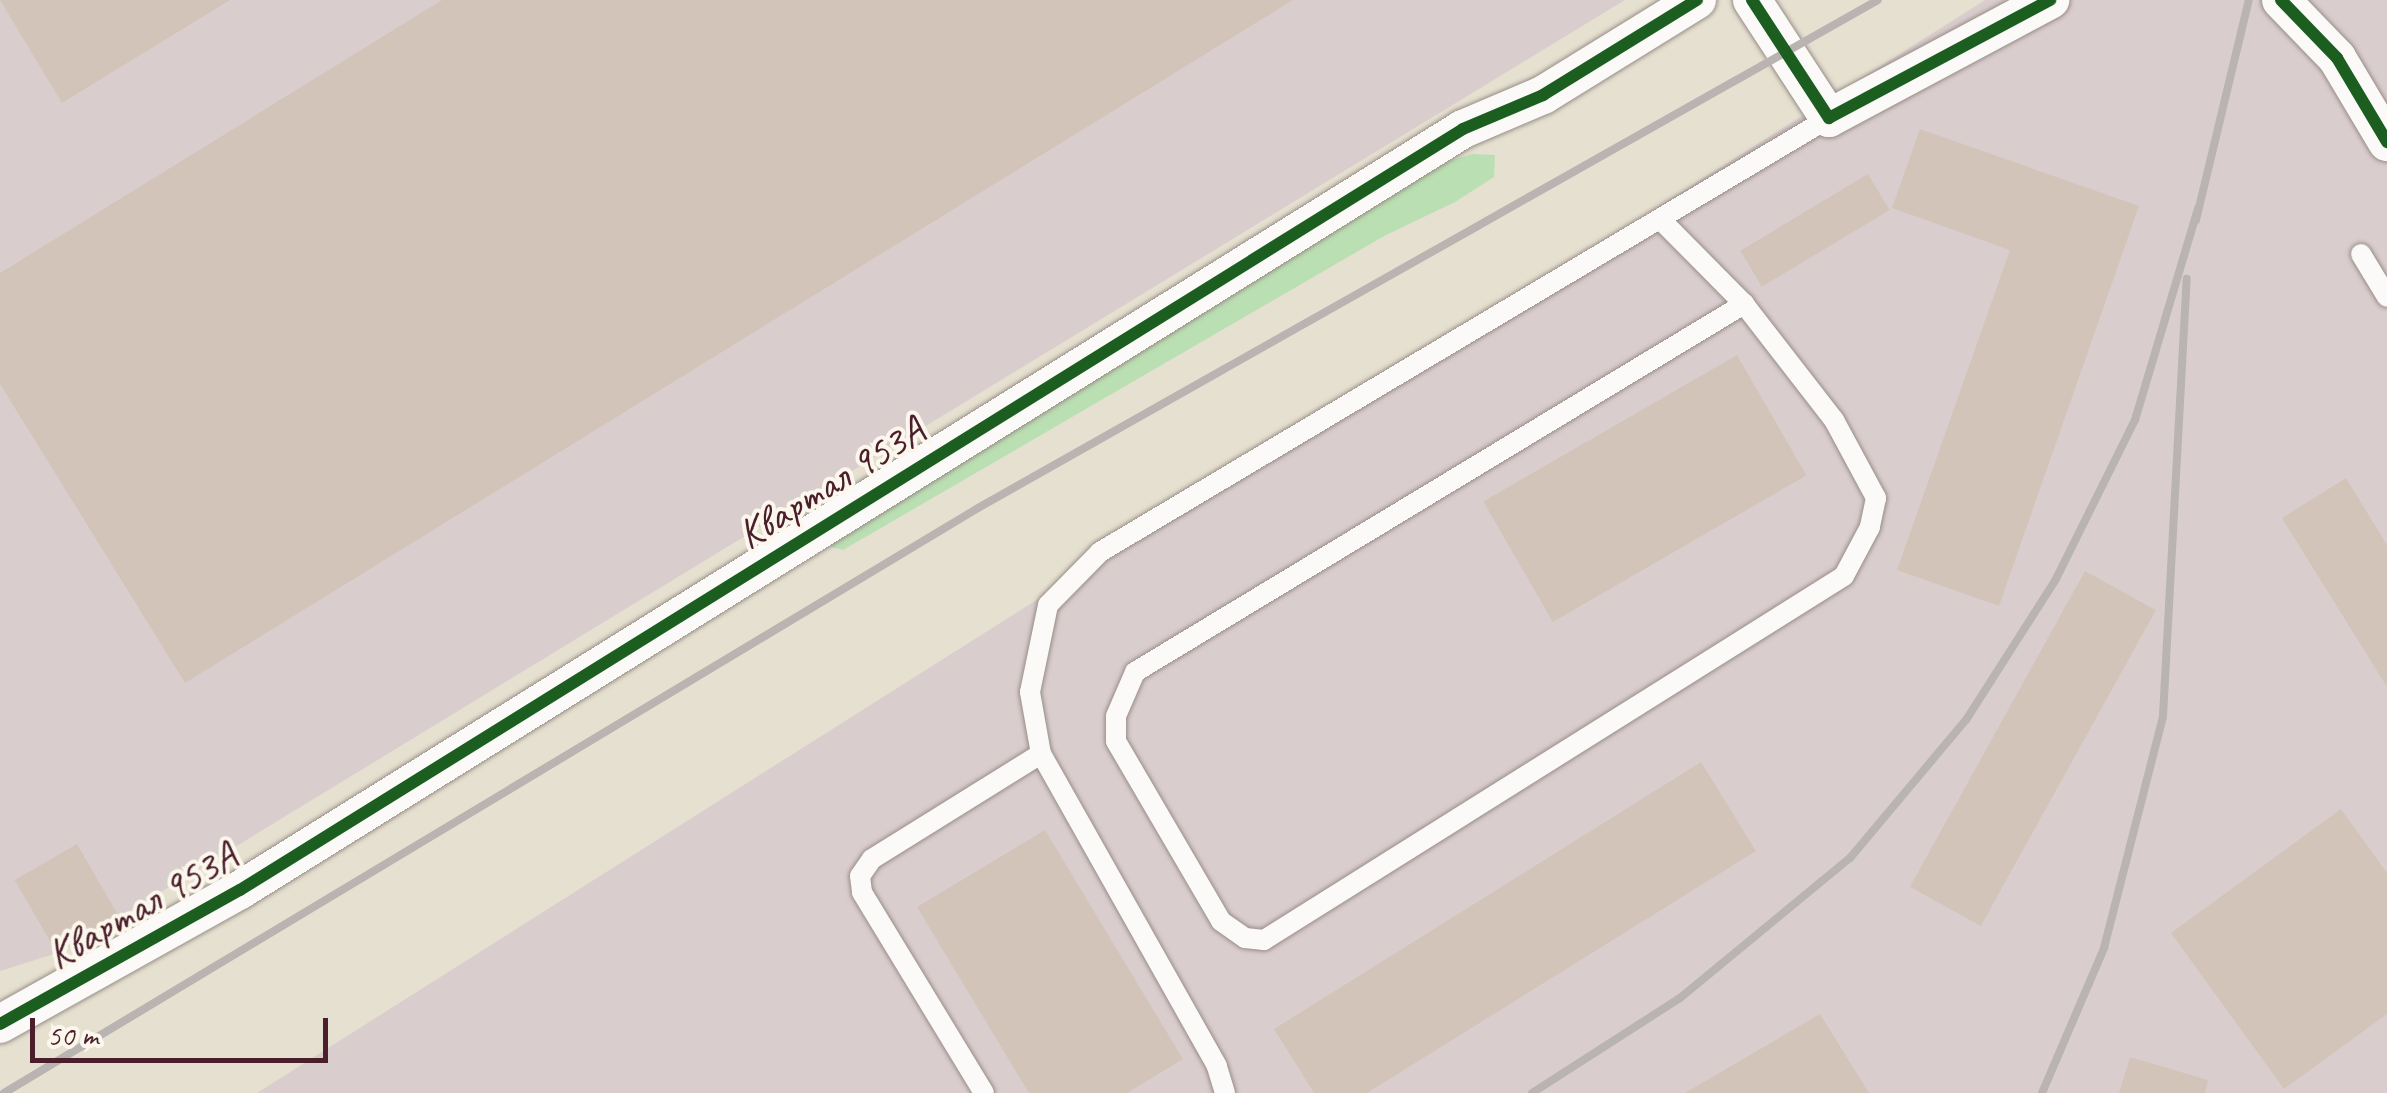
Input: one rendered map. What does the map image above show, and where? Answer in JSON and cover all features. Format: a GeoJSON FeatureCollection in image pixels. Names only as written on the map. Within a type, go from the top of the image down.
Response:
{"type":"FeatureCollection","features":[{"type":"Feature","properties":{"kind":"street","name":"Квартал 953А"},"geometry":{"type":"LineString","coordinates":[[0,1024],[240,890],[1463,129],[1543,96],[1697,0]]}},
{"type":"Feature","properties":{"kind":"street"},"geometry":{"type":"LineString","coordinates":[[1752,0],[1829,118],[2050,0]]}},
{"type":"Feature","properties":{"kind":"street"},"geometry":{"type":"LineString","coordinates":[[2280,0],[2337,58],[2387,142]]}},
{"type":"Feature","properties":{"kind":"lane"},"geometry":{"type":"LineString","coordinates":[[1225,1093],[1217,1066],[1042,754],[1030,692],[1048,605],[1100,552],[1662,221],[1829,118]]}},
{"type":"Feature","properties":{"kind":"lane"},"geometry":{"type":"LineString","coordinates":[[1662,221],[1744,304],[1834,420],[1876,498],[1870,527],[1844,576],[1264,940],[1245,938],[1221,921],[1116,741],[1116,716],[1135,672],[1744,304]]}},
{"type":"Feature","properties":{"kind":"lane"},"geometry":{"type":"LineString","coordinates":[[2362,254],[2387,297]]}},
{"type":"Feature","properties":{"kind":"lane"},"geometry":{"type":"LineString","coordinates":[[984,1093],[862,892],[860,876],[872,859],[1042,754]]}},
{"type":"Feature","properties":{"kind":"shaded area"},"geometry":{"type":"Polygon","coordinates":[[[0,0],[1625,0],[120,917],[57,953],[0,971],[0,0]]]}},
{"type":"Feature","properties":{"kind":"shaded area"},"geometry":{"type":"Polygon","coordinates":[[[1985,0],[2387,0],[2387,1093],[257,1093],[1985,0]]]}},
{"type":"Feature","properties":{"kind":"green space"},"geometry":{"type":"Polygon","coordinates":[[[1472,154],[1495,155],[1494,177],[1455,202],[1384,236],[843,550],[821,544],[1439,164],[1472,154]]]}},
{"type":"Feature","properties":{"kind":"building"},"geometry":{"type":"Polygon","coordinates":[[[0,0],[230,0],[62,103],[0,0]]]}},
{"type":"Feature","properties":{"kind":"building"},"geometry":{"type":"Polygon","coordinates":[[[442,0],[1293,0],[185,683],[0,384],[0,273],[442,0]]]}},
{"type":"Feature","properties":{"kind":"building"},"geometry":{"type":"Polygon","coordinates":[[[1920,129],[2139,206],[1999,606],[1897,570],[2010,250],[1892,208],[1920,129]]]}},
{"type":"Feature","properties":{"kind":"building"},"geometry":{"type":"Polygon","coordinates":[[[1868,174],[1890,210],[1762,287],[1740,251],[1868,174]]]}},
{"type":"Feature","properties":{"kind":"building"},"geometry":{"type":"Polygon","coordinates":[[[1737,355],[1806,475],[1553,622],[1483,502],[1737,355]]]}},
{"type":"Feature","properties":{"kind":"building"},"geometry":{"type":"Polygon","coordinates":[[[2346,478],[2387,545],[2387,687],[2282,518],[2346,478]]]}},
{"type":"Feature","properties":{"kind":"building"},"geometry":{"type":"Polygon","coordinates":[[[2085,571],[2156,610],[1981,926],[1910,887],[2085,571]]]}},
{"type":"Feature","properties":{"kind":"building"},"geometry":{"type":"Polygon","coordinates":[[[1701,762],[1756,851],[1367,1093],[1314,1093],[1274,1029],[1701,762]]]}},
{"type":"Feature","properties":{"kind":"building"},"geometry":{"type":"Polygon","coordinates":[[[2341,809],[2387,873],[2387,1014],[2284,1089],[2171,933],[2341,809]]]}},
{"type":"Feature","properties":{"kind":"building"},"geometry":{"type":"Polygon","coordinates":[[[1045,830],[1183,1059],[1127,1093],[1029,1093],[917,907],[1045,830]]]}},
{"type":"Feature","properties":{"kind":"building"},"geometry":{"type":"Polygon","coordinates":[[[77,844],[120,918],[57,954],[15,880],[77,844]]]}},
{"type":"Feature","properties":{"kind":"building"},"geometry":{"type":"Polygon","coordinates":[[[1820,1014],[1869,1093],[1685,1093],[1820,1014]]]}},
{"type":"Feature","properties":{"kind":"building"},"geometry":{"type":"Polygon","coordinates":[[[2130,1057],[2208,1080],[2205,1093],[2119,1093],[2130,1057]]]}},
{"type":"Feature","properties":{"kind":"railway"},"geometry":{"type":"LineString","coordinates":[[4,1093],[978,508],[1878,0]]}},
{"type":"Feature","properties":{"kind":"railway"},"geometry":{"type":"LineString","coordinates":[[2196,220],[2249,0]]}},
{"type":"Feature","properties":{"kind":"railway"},"geometry":{"type":"LineString","coordinates":[[1532,1093],[1680,998],[1850,858],[1966,720],[2056,579],[2135,420],[2198,208]]}},
{"type":"Feature","properties":{"kind":"railway"},"geometry":{"type":"LineString","coordinates":[[2042,1093],[2104,948],[2163,716],[2187,279]]}},
{"type":"Feature","properties":{"kind":"cycle path"},"geometry":{"type":"LineString","coordinates":[[0,1024],[240,890],[1463,129],[1543,95],[1697,0]]}},
{"type":"Feature","properties":{"kind":"cycle path"},"geometry":{"type":"LineString","coordinates":[[1752,0],[1829,118],[2050,0]]}},
{"type":"Feature","properties":{"kind":"cycle path"},"geometry":{"type":"LineString","coordinates":[[2281,0],[2337,58],[2387,142]]}}]}
